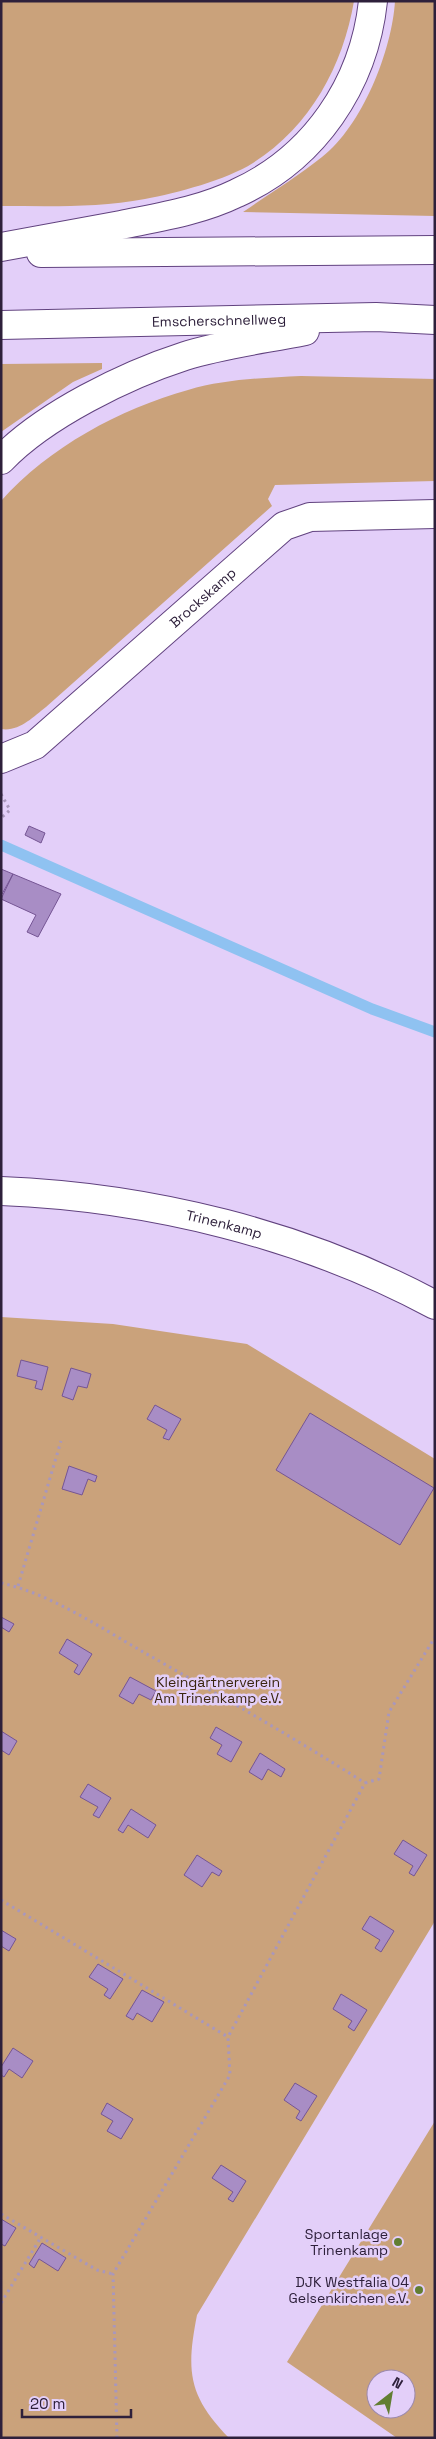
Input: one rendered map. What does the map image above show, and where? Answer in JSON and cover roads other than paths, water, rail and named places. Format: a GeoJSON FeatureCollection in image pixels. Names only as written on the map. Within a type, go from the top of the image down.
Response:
{"type":"FeatureCollection","features":[{"type":"Feature","properties":{"kind":"main road"},"geometry":{"type":"LineString","coordinates":[[1,247],[178,214],[230,196],[262,180],[304,148],[338,105],[362,56],[373,1]]}},
{"type":"Feature","properties":{"kind":"main road"},"geometry":{"type":"LineString","coordinates":[[1,253],[435,250]]}},
{"type":"Feature","properties":{"kind":"main road"},"geometry":{"type":"LineString","coordinates":[[1,460],[16,444],[97,392],[186,356],[376,317]]}},
{"type":"Feature","properties":{"kind":"main road","name":"Emscherschnellweg"},"geometry":{"type":"LineString","coordinates":[[1,325],[376,317],[435,320]]}},
{"type":"Feature","properties":{"kind":"main road","name":"Brockskamp"},"geometry":{"type":"LineString","coordinates":[[1,759],[35,745],[284,526],[310,516],[435,514]]}},
{"type":"Feature","properties":{"kind":"main road","name":"Trinenkamp"},"geometry":{"type":"LineString","coordinates":[[1,1191],[106,1199],[220,1223],[316,1252],[406,1290],[435,1305]]}},
{"type":"Feature","properties":{"kind":"waterway"},"geometry":{"type":"LineString","coordinates":[[1,845],[372,1009],[435,1032]]}},
{"type":"Feature","properties":{"kind":"place","name":"Sportanlage Trinenkamp"},"geometry":{"type":"Point","coordinates":[398,2242]}},
{"type":"Feature","properties":{"kind":"place","name":"DJK Westfalia 04 Gelsenkirchen e.V."},"geometry":{"type":"Point","coordinates":[419,2290]}},
{"type":"Feature","properties":{"kind":"park label","name":"Kleingärtnerverein Am Trinenkamp e.V."},"geometry":{"type":"Point","coordinates":[218,1690]}}]}
